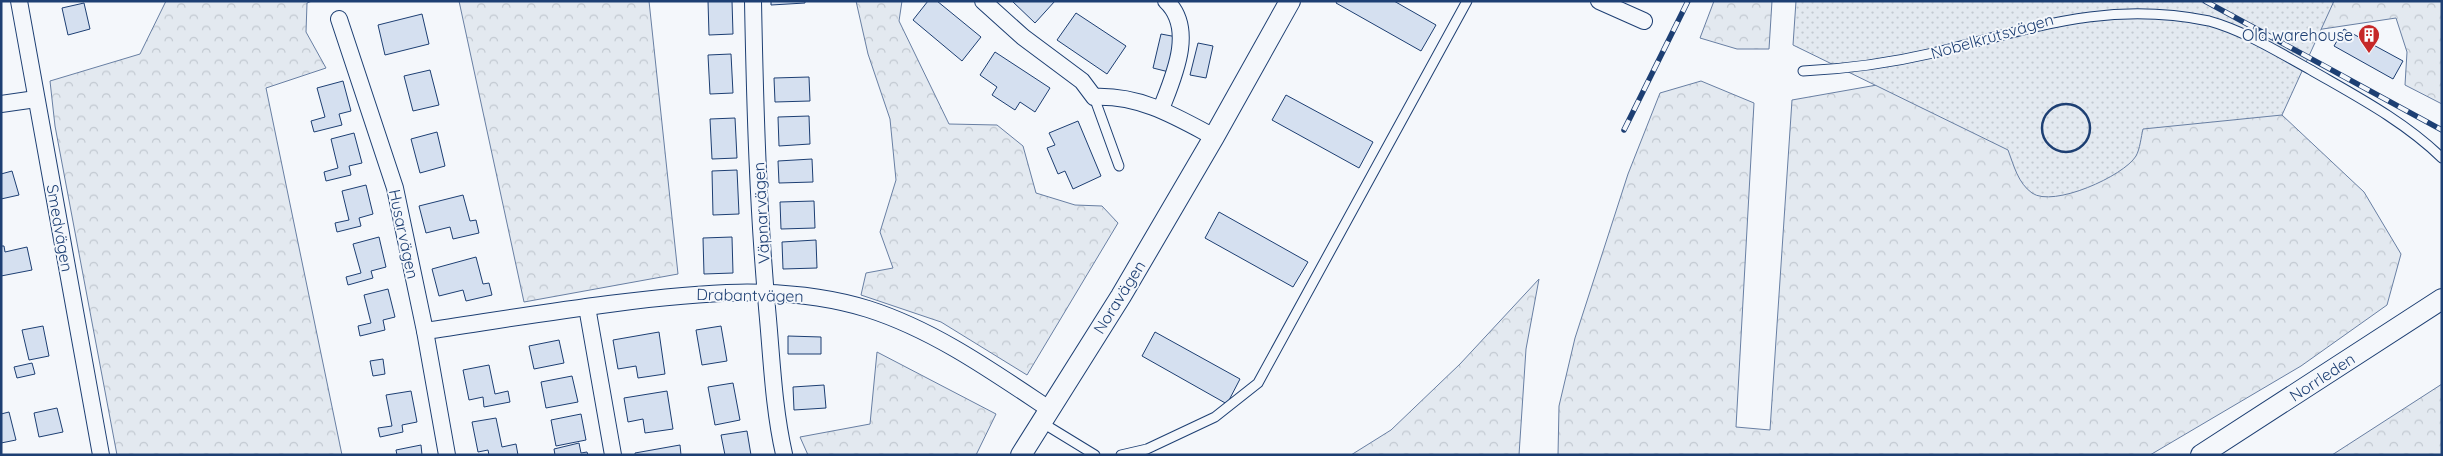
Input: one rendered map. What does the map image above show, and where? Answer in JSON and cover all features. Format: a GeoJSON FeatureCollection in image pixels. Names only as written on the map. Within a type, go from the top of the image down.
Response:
{"type":"FeatureCollection","features":[{"type":"Feature","properties":{"kind":"street","name":"Smedvägen"},"geometry":{"type":"LineString","coordinates":[[19,1],[101,455]]}},
{"type":"Feature","properties":{"kind":"street","name":"Väpnarvägen"},"geometry":{"type":"LineString","coordinates":[[753,1],[755,122],[766,294],[778,427],[784,454]]}},
{"type":"Feature","properties":{"kind":"street"},"geometry":{"type":"LineString","coordinates":[[983,1],[1023,37],[1082,81],[1094,97],[1114,96],[1161,109],[1214,137]]}},
{"type":"Feature","properties":{"kind":"street"},"geometry":{"type":"LineString","coordinates":[[1161,109],[1177,66],[1180,38],[1178,16],[1166,1]]}},
{"type":"Feature","properties":{"kind":"street","name":"Noravägen"},"geometry":{"type":"LineString","coordinates":[[1021,455],[1121,296],[1214,137],[1290,1]]}},
{"type":"Feature","properties":{"kind":"street"},"geometry":{"type":"LineString","coordinates":[[1599,1],[1644,21]]}},
{"type":"Feature","properties":{"kind":"street","name":"Husarvägen"},"geometry":{"type":"LineString","coordinates":[[339,19],[395,188],[425,331],[447,455]]}},
{"type":"Feature","properties":{"kind":"street"},"geometry":{"type":"LineString","coordinates":[[1,104],[36,100]]}},
{"type":"Feature","properties":{"kind":"street","name":"Drabantvägen"},"geometry":{"type":"LineString","coordinates":[[425,331],[684,294],[726,292],[820,297],[867,309],[906,324],[949,345],[1045,415]]}},
{"type":"Feature","properties":{"kind":"street","name":"Norrleden"},"geometry":{"type":"LineString","coordinates":[[2201,455],[2442,299]]}},
{"type":"Feature","properties":{"kind":"street"},"geometry":{"type":"LineString","coordinates":[[587,307],[613,455]]}},
{"type":"Feature","properties":{"kind":"lane"},"geometry":{"type":"LineString","coordinates":[[1121,455],[1146,449],[1215,417],[1258,383],[1467,1]]}},
{"type":"Feature","properties":{"kind":"lane","name":"Nobelkrutsvägen"},"geometry":{"type":"LineString","coordinates":[[1803,71],[1843,69],[1892,62],[2108,5],[2182,14],[2210,21],[2269,46],[2390,118],[2425,142],[2442,158]]}},
{"type":"Feature","properties":{"kind":"lane"},"geometry":{"type":"LineString","coordinates":[[1094,97],[1119,166]]}},
{"type":"Feature","properties":{"kind":"lane"},"geometry":{"type":"LineString","coordinates":[[1045,415],[1095,455]]}},
{"type":"Feature","properties":{"kind":"green space"},"geometry":{"type":"Polygon","coordinates":[[[166,1],[312,1],[307,3],[306,32],[326,68],[266,88],[342,455],[117,455],[55,126],[50,81],[140,54],[166,1]]]}},
{"type":"Feature","properties":{"kind":"green space"},"geometry":{"type":"Polygon","coordinates":[[[459,1],[649,1],[678,274],[524,302],[459,1]]]}},
{"type":"Feature","properties":{"kind":"green space"},"geometry":{"type":"Polygon","coordinates":[[[856,1],[902,1],[899,21],[949,124],[997,125],[1023,146],[1036,193],[1075,205],[1102,206],[1118,223],[1027,375],[941,322],[861,295],[866,273],[893,268],[880,232],[896,180],[890,119],[868,54],[856,1]]]}},
{"type":"Feature","properties":{"kind":"green space"},"geometry":{"type":"Polygon","coordinates":[[[1714,1],[1772,1],[1769,49],[1737,49],[1700,38],[1714,1]]]}},
{"type":"Feature","properties":{"kind":"green space"},"geometry":{"type":"Polygon","coordinates":[[[1796,1],[2334,1],[2282,115],[2143,129],[2136,156],[2118,172],[2087,188],[2071,193],[2042,197],[2032,193],[2023,184],[2008,150],[1793,45],[1796,1]]]}},
{"type":"Feature","properties":{"kind":"green space"},"geometry":{"type":"Polygon","coordinates":[[[2243,1],[2442,1],[2442,104],[2405,85],[2407,52],[2396,18],[2296,33],[2243,1]]]}},
{"type":"Feature","properties":{"kind":"green space"},"geometry":{"type":"Polygon","coordinates":[[[2174,55],[2282,115],[2364,192],[2401,254],[2387,305],[2301,366],[2150,455],[1558,455],[1559,406],[1575,338],[1628,174],[1660,93],[1701,81],[1754,103],[1736,427],[1770,430],[1792,100],[2007,62],[2174,55]]]}},
{"type":"Feature","properties":{"kind":"green space"},"geometry":{"type":"Polygon","coordinates":[[[1539,279],[1526,349],[1519,455],[1351,455],[1391,430],[1460,364],[1539,279]]]}},
{"type":"Feature","properties":{"kind":"green space"},"geometry":{"type":"Polygon","coordinates":[[[877,352],[996,414],[976,455],[808,455],[800,437],[870,424],[877,352]]]}},
{"type":"Feature","properties":{"kind":"green space"},"geometry":{"type":"Polygon","coordinates":[[[2442,384],[2442,455],[2332,455],[2442,384]]]}},
{"type":"Feature","properties":{"kind":"building"},"geometry":{"type":"Polygon","coordinates":[[[708,1],[732,1],[733,34],[709,35],[708,1]]]}},
{"type":"Feature","properties":{"kind":"building"},"geometry":{"type":"Polygon","coordinates":[[[771,1],[805,1],[805,3],[771,5],[771,1]]]}},
{"type":"Feature","properties":{"kind":"building"},"geometry":{"type":"Polygon","coordinates":[[[928,1],[937,1],[981,37],[962,61],[913,20],[928,1]]]}},
{"type":"Feature","properties":{"kind":"building"},"geometry":{"type":"Polygon","coordinates":[[[1012,1],[1055,1],[1035,23],[1012,1]]]}},
{"type":"Feature","properties":{"kind":"building"},"geometry":{"type":"Polygon","coordinates":[[[1337,1],[1394,1],[1436,25],[1421,51],[1336,3],[1337,1]]]}},
{"type":"Feature","properties":{"kind":"building"},"geometry":{"type":"Polygon","coordinates":[[[84,3],[90,29],[68,35],[62,8],[84,3]]]}},
{"type":"Feature","properties":{"kind":"building"},"geometry":{"type":"Polygon","coordinates":[[[1076,13],[1126,46],[1107,74],[1057,40],[1076,13]]]}},
{"type":"Feature","properties":{"kind":"building"},"geometry":{"type":"Polygon","coordinates":[[[422,14],[429,44],[385,55],[378,25],[422,14]]]}},
{"type":"Feature","properties":{"kind":"building","name":"Old warehouse"},"geometry":{"type":"Polygon","coordinates":[[[2344,29],[2403,61],[2393,79],[2334,46],[2344,29]]]}},
{"type":"Feature","properties":{"kind":"building"},"geometry":{"type":"Polygon","coordinates":[[[1161,34],[1177,37],[1169,72],[1153,68],[1161,34]]]}},
{"type":"Feature","properties":{"kind":"building"},"geometry":{"type":"Polygon","coordinates":[[[1198,43],[1213,46],[1206,78],[1190,75],[1198,43]]]}},
{"type":"Feature","properties":{"kind":"building"},"geometry":{"type":"Polygon","coordinates":[[[995,52],[1050,88],[1035,112],[1020,102],[1015,110],[992,95],[997,87],[980,75],[995,52]]]}},
{"type":"Feature","properties":{"kind":"building"},"geometry":{"type":"Polygon","coordinates":[[[731,54],[733,93],[710,94],[708,55],[731,54]]]}},
{"type":"Feature","properties":{"kind":"building"},"geometry":{"type":"Polygon","coordinates":[[[430,70],[439,105],[413,111],[404,76],[430,70]]]}},
{"type":"Feature","properties":{"kind":"building"},"geometry":{"type":"Polygon","coordinates":[[[809,77],[810,101],[775,102],[774,78],[809,77]]]}},
{"type":"Feature","properties":{"kind":"building"},"geometry":{"type":"Polygon","coordinates":[[[343,81],[351,111],[339,114],[342,125],[314,132],[311,121],[325,117],[317,88],[343,81]]]}},
{"type":"Feature","properties":{"kind":"building"},"geometry":{"type":"Polygon","coordinates":[[[1286,95],[1373,142],[1359,168],[1272,120],[1286,95]]]}},
{"type":"Feature","properties":{"kind":"building"},"geometry":{"type":"Polygon","coordinates":[[[809,116],[810,144],[779,146],[778,117],[809,116]]]}},
{"type":"Feature","properties":{"kind":"building"},"geometry":{"type":"Polygon","coordinates":[[[735,118],[737,158],[712,159],[710,119],[735,118]]]}},
{"type":"Feature","properties":{"kind":"building"},"geometry":{"type":"Polygon","coordinates":[[[1078,121],[1101,176],[1073,189],[1065,171],[1058,174],[1047,148],[1055,145],[1049,133],[1078,121]]]}},
{"type":"Feature","properties":{"kind":"building"},"geometry":{"type":"Polygon","coordinates":[[[437,132],[445,166],[420,173],[411,139],[437,132]]]}},
{"type":"Feature","properties":{"kind":"building"},"geometry":{"type":"Polygon","coordinates":[[[354,133],[362,163],[349,166],[351,175],[326,181],[324,172],[338,168],[331,139],[354,133]]]}},
{"type":"Feature","properties":{"kind":"building"},"geometry":{"type":"Polygon","coordinates":[[[812,159],[813,182],[779,183],[778,161],[812,159]]]}},
{"type":"Feature","properties":{"kind":"building"},"geometry":{"type":"Polygon","coordinates":[[[737,170],[739,214],[713,215],[712,171],[737,170]]]}},
{"type":"Feature","properties":{"kind":"building"},"geometry":{"type":"Polygon","coordinates":[[[12,171],[19,195],[1,199],[1,174],[12,171]]]}},
{"type":"Feature","properties":{"kind":"building"},"geometry":{"type":"Polygon","coordinates":[[[366,185],[373,214],[359,218],[361,226],[337,232],[335,223],[349,220],[342,191],[366,185]]]}},
{"type":"Feature","properties":{"kind":"building"},"geometry":{"type":"Polygon","coordinates":[[[463,195],[470,221],[476,220],[479,233],[453,239],[450,227],[426,233],[419,206],[463,195]]]}},
{"type":"Feature","properties":{"kind":"building"},"geometry":{"type":"Polygon","coordinates":[[[814,201],[815,228],[781,229],[780,202],[814,201]]]}},
{"type":"Feature","properties":{"kind":"building"},"geometry":{"type":"Polygon","coordinates":[[[1219,212],[1308,262],[1293,287],[1205,238],[1219,212]]]}},
{"type":"Feature","properties":{"kind":"building"},"geometry":{"type":"Polygon","coordinates":[[[379,237],[386,267],[371,271],[373,278],[348,285],[346,277],[361,273],[353,244],[379,237]]]}},
{"type":"Feature","properties":{"kind":"building"},"geometry":{"type":"Polygon","coordinates":[[[732,237],[733,273],[704,274],[703,238],[732,237]]]}},
{"type":"Feature","properties":{"kind":"building"},"geometry":{"type":"Polygon","coordinates":[[[816,240],[817,268],[783,269],[782,242],[816,240]]]}},
{"type":"Feature","properties":{"kind":"building"},"geometry":{"type":"Polygon","coordinates":[[[1,246],[4,246],[5,252],[27,247],[32,270],[1,276],[1,246]]]}},
{"type":"Feature","properties":{"kind":"building"},"geometry":{"type":"Polygon","coordinates":[[[476,257],[483,284],[489,283],[492,295],[466,301],[463,290],[439,296],[432,269],[476,257]]]}},
{"type":"Feature","properties":{"kind":"building"},"geometry":{"type":"Polygon","coordinates":[[[388,289],[395,317],[383,320],[385,330],[360,336],[358,326],[371,323],[364,295],[388,289]]]}},
{"type":"Feature","properties":{"kind":"building"},"geometry":{"type":"Polygon","coordinates":[[[43,326],[49,356],[29,360],[22,330],[43,326]]]}},
{"type":"Feature","properties":{"kind":"building"},"geometry":{"type":"Polygon","coordinates":[[[721,326],[727,361],[702,365],[696,330],[721,326]]]}},
{"type":"Feature","properties":{"kind":"building"},"geometry":{"type":"Polygon","coordinates":[[[659,332],[665,374],[638,378],[636,366],[618,369],[613,340],[659,332]]]}},
{"type":"Feature","properties":{"kind":"building"},"geometry":{"type":"Polygon","coordinates":[[[1155,332],[1240,379],[1227,404],[1142,356],[1155,332]]]}},
{"type":"Feature","properties":{"kind":"building"},"geometry":{"type":"Polygon","coordinates":[[[788,336],[821,337],[821,354],[788,354],[788,336]]]}},
{"type":"Feature","properties":{"kind":"building"},"geometry":{"type":"Polygon","coordinates":[[[559,340],[564,363],[534,369],[529,346],[559,340]]]}},
{"type":"Feature","properties":{"kind":"building"},"geometry":{"type":"Polygon","coordinates":[[[383,359],[385,374],[373,376],[370,361],[383,359]]]}},
{"type":"Feature","properties":{"kind":"building"},"geometry":{"type":"Polygon","coordinates":[[[32,363],[35,374],[17,378],[14,367],[32,363]]]}},
{"type":"Feature","properties":{"kind":"building"},"geometry":{"type":"Polygon","coordinates":[[[489,365],[495,394],[508,391],[510,402],[484,407],[483,397],[469,400],[463,370],[489,365]]]}},
{"type":"Feature","properties":{"kind":"building"},"geometry":{"type":"Polygon","coordinates":[[[572,376],[578,402],[546,408],[541,382],[572,376]]]}},
{"type":"Feature","properties":{"kind":"building"},"geometry":{"type":"Polygon","coordinates":[[[733,383],[740,420],[715,425],[708,387],[733,383]]]}},
{"type":"Feature","properties":{"kind":"building"},"geometry":{"type":"Polygon","coordinates":[[[824,385],[826,408],[794,410],[793,387],[824,385]]]}},
{"type":"Feature","properties":{"kind":"building"},"geometry":{"type":"Polygon","coordinates":[[[411,391],[417,422],[402,425],[403,432],[380,437],[378,428],[392,426],[386,395],[411,391]]]}},
{"type":"Feature","properties":{"kind":"building"},"geometry":{"type":"Polygon","coordinates":[[[667,391],[673,429],[645,433],[643,419],[628,422],[624,398],[667,391]]]}},
{"type":"Feature","properties":{"kind":"building"},"geometry":{"type":"Polygon","coordinates":[[[57,408],[63,432],[39,437],[34,413],[57,408]]]}},
{"type":"Feature","properties":{"kind":"building"},"geometry":{"type":"Polygon","coordinates":[[[9,412],[16,440],[1,443],[1,414],[9,412]]]}},
{"type":"Feature","properties":{"kind":"building"},"geometry":{"type":"Polygon","coordinates":[[[581,414],[586,440],[556,446],[551,420],[581,414]]]}},
{"type":"Feature","properties":{"kind":"building"},"geometry":{"type":"Polygon","coordinates":[[[496,418],[502,447],[516,444],[518,455],[489,455],[488,450],[478,452],[472,422],[496,418]]]}},
{"type":"Feature","properties":{"kind":"building"},"geometry":{"type":"Polygon","coordinates":[[[747,431],[751,455],[725,455],[721,435],[747,431]]]}},
{"type":"Feature","properties":{"kind":"building"},"geometry":{"type":"Polygon","coordinates":[[[579,443],[581,453],[587,452],[588,455],[555,455],[554,449],[579,443]]]}},
{"type":"Feature","properties":{"kind":"building"},"geometry":{"type":"Polygon","coordinates":[[[421,445],[422,455],[397,455],[396,450],[421,445]]]}},
{"type":"Feature","properties":{"kind":"building"},"geometry":{"type":"Polygon","coordinates":[[[680,445],[681,455],[635,455],[635,453],[680,445]]]}},
{"type":"Feature","properties":{"kind":"railway"},"geometry":{"type":"LineString","coordinates":[[1624,130],[1688,1]]}},
{"type":"Feature","properties":{"kind":"railway"},"geometry":{"type":"LineString","coordinates":[[2205,1],[2442,130]]}},
{"type":"Feature","properties":{"kind":"wall"},"geometry":{"type":"LineString","coordinates":[[2066,104],[2075,106],[2083,111],[2088,119],[2090,128],[2088,137],[2083,145],[2075,150],[2066,152],[2057,150],[2049,145],[2044,137],[2042,128],[2044,119],[2049,111],[2057,106],[2066,104]]}},
{"type":"Feature","properties":{"kind":"place","name":"Old warehouse"},"geometry":{"type":"Point","coordinates":[2369,54]}}]}
